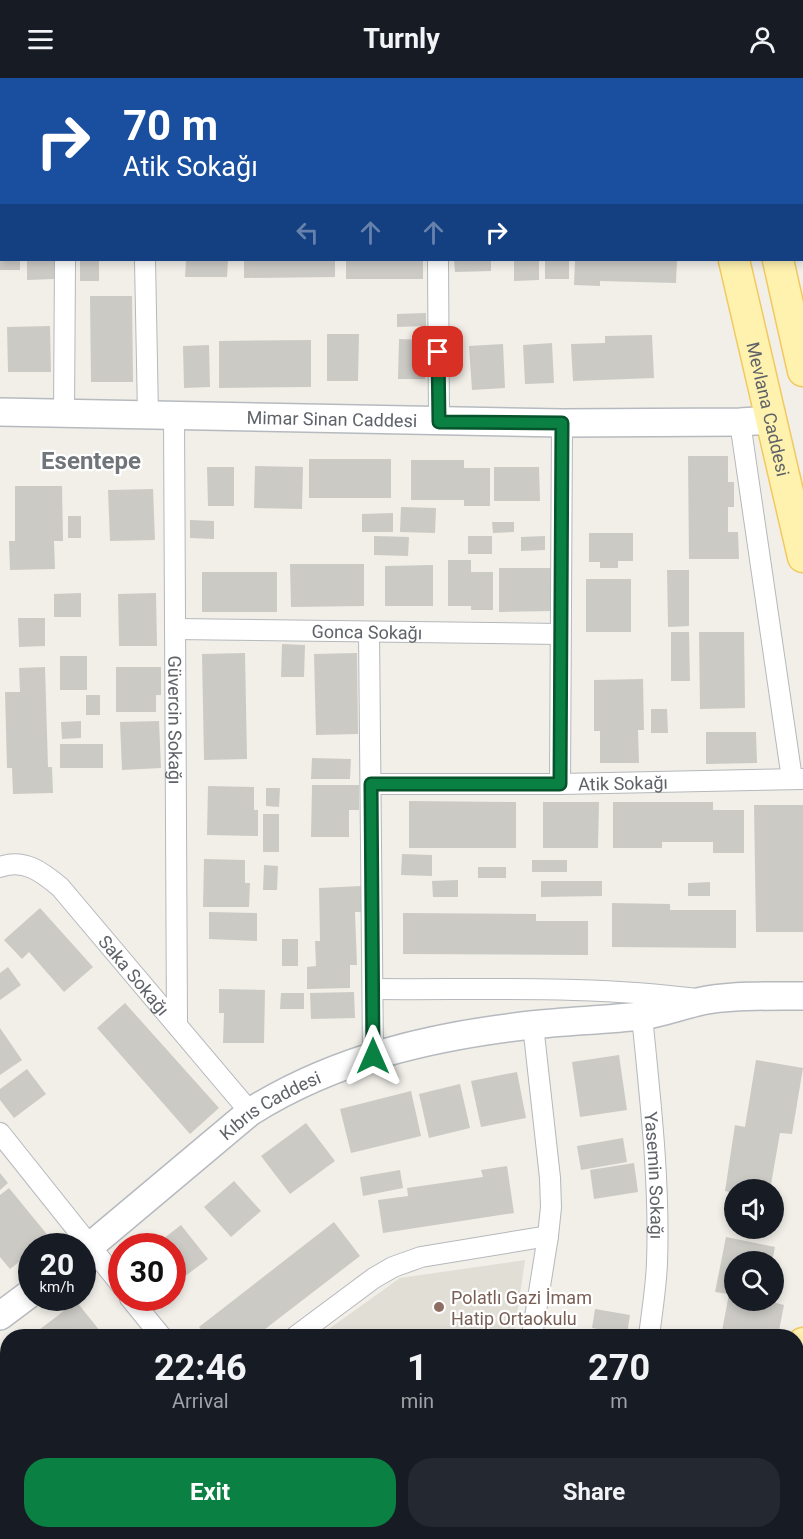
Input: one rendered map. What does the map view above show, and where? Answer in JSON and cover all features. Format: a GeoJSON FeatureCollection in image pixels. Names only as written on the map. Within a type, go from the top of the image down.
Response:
{"type":"FeatureCollection","features":[{"type":"Feature","properties":{"kind":"main road","name":"Mevlana Caddesi"},"geometry":{"type":"LineString","coordinates":[[734,261],[803,557]]}},
{"type":"Feature","properties":{"kind":"main road"},"geometry":{"type":"LineString","coordinates":[[778,261],[803,371]]}},
{"type":"Feature","properties":{"kind":"street"},"geometry":{"type":"LineString","coordinates":[[64,414],[65,261]]}},
{"type":"Feature","properties":{"kind":"street","name":"Güvercin Sokağı"},"geometry":{"type":"LineString","coordinates":[[145,261],[161,416],[175,629],[177,1025]]}},
{"type":"Feature","properties":{"kind":"street"},"geometry":{"type":"LineString","coordinates":[[438,261],[439,422]]}},
{"type":"Feature","properties":{"kind":"street","name":"Mimar Sinan Caddesi"},"geometry":{"type":"LineString","coordinates":[[0,412],[439,422],[740,422],[771,420]]}},
{"type":"Feature","properties":{"kind":"street"},"geometry":{"type":"LineString","coordinates":[[740,422],[797,779]]}},
{"type":"Feature","properties":{"kind":"street"},"geometry":{"type":"LineString","coordinates":[[560,784],[562,423]]}},
{"type":"Feature","properties":{"kind":"street","name":"Gonca Sokağı"},"geometry":{"type":"LineString","coordinates":[[175,629],[560,634]]}},
{"type":"Feature","properties":{"kind":"street"},"geometry":{"type":"LineString","coordinates":[[369,632],[373,1056]]}},
{"type":"Feature","properties":{"kind":"street","name":"Atik Sokağı"},"geometry":{"type":"LineString","coordinates":[[371,784],[560,784],[797,779]]}},
{"type":"Feature","properties":{"kind":"street","name":"Saka Sokağı"},"geometry":{"type":"LineString","coordinates":[[1,866],[16,863],[29,866],[60,887],[250,1112]]}},
{"type":"Feature","properties":{"kind":"street","name":"Kıbrıs Caddesi"},"geometry":{"type":"LineString","coordinates":[[373,989],[598,991],[657,994],[708,1000],[803,996]]}},
{"type":"Feature","properties":{"kind":"street","name":"Kıbrıs Caddesi"},"geometry":{"type":"LineString","coordinates":[[96,1242],[250,1112],[309,1079],[373,1056],[420,1043],[532,1025],[642,1016],[708,1000]]}},
{"type":"Feature","properties":{"kind":"street","name":"Yasemin Sokağı"},"geometry":{"type":"LineString","coordinates":[[642,1016],[654,1140],[657,1225],[657,1264],[650,1329]]}},
{"type":"Feature","properties":{"kind":"street"},"geometry":{"type":"LineString","coordinates":[[532,1025],[550,1178],[551,1207],[533,1329]]}},
{"type":"Feature","properties":{"kind":"street"},"geometry":{"type":"LineString","coordinates":[[0,1133],[74,1233]]}},
{"type":"Feature","properties":{"kind":"street"},"geometry":{"type":"LineString","coordinates":[[305,1329],[374,1278],[393,1267],[421,1257],[548,1236]]}},
{"type":"Feature","properties":{"kind":"street"},"geometry":{"type":"LineString","coordinates":[[96,1259],[108,1272]]}},
{"type":"Feature","properties":{"kind":"street"},"geometry":{"type":"LineString","coordinates":[[0,1316],[18,1302]]}},
{"type":"Feature","properties":{"kind":"street"},"geometry":{"type":"LineString","coordinates":[[141,1311],[155,1329]]}},
{"type":"Feature","properties":{"kind":"shaded area","name":"Polatlı Gazi İmam Hatip Ortaokulu"},"geometry":{"type":"Polygon","coordinates":[[[525,1260],[515,1329],[329,1329],[400,1278],[525,1260]]]}},
{"type":"Feature","properties":{"kind":"building"},"geometry":{"type":"Polygon","coordinates":[[[0,261],[20,261],[20,270],[0,270],[0,261]]]}},
{"type":"Feature","properties":{"kind":"building"},"geometry":{"type":"Polygon","coordinates":[[[27,261],[54,261],[54,279],[27,280],[27,261]]]}},
{"type":"Feature","properties":{"kind":"building"},"geometry":{"type":"Polygon","coordinates":[[[80,261],[99,261],[99,281],[80,281],[80,261]]]}},
{"type":"Feature","properties":{"kind":"building"},"geometry":{"type":"Polygon","coordinates":[[[186,261],[228,261],[227,277],[185,277],[186,261]]]}},
{"type":"Feature","properties":{"kind":"building"},"geometry":{"type":"Polygon","coordinates":[[[244,261],[335,261],[335,277],[244,278],[244,261]]]}},
{"type":"Feature","properties":{"kind":"building"},"geometry":{"type":"Polygon","coordinates":[[[346,261],[423,261],[423,279],[346,279],[346,261]]]}},
{"type":"Feature","properties":{"kind":"building"},"geometry":{"type":"Polygon","coordinates":[[[454,261],[491,261],[491,271],[455,272],[454,261]]]}},
{"type":"Feature","properties":{"kind":"building"},"geometry":{"type":"Polygon","coordinates":[[[514,261],[539,261],[539,280],[514,281],[514,261]]]}},
{"type":"Feature","properties":{"kind":"building"},"geometry":{"type":"Polygon","coordinates":[[[545,261],[569,261],[569,279],[545,279],[545,261]]]}},
{"type":"Feature","properties":{"kind":"building"},"geometry":{"type":"Polygon","coordinates":[[[575,261],[677,261],[676,283],[600,281],[600,286],[574,285],[575,261]]]}},
{"type":"Feature","properties":{"kind":"building"},"geometry":{"type":"Polygon","coordinates":[[[90,296],[132,296],[133,382],[91,382],[90,296]]]}},
{"type":"Feature","properties":{"kind":"building"},"geometry":{"type":"Polygon","coordinates":[[[426,313],[426,326],[397,327],[397,314],[426,313]]]}},
{"type":"Feature","properties":{"kind":"building"},"geometry":{"type":"Polygon","coordinates":[[[50,326],[51,372],[8,372],[7,327],[50,326]]]}},
{"type":"Feature","properties":{"kind":"building"},"geometry":{"type":"Polygon","coordinates":[[[327,334],[359,334],[358,381],[327,381],[327,334]]]}},
{"type":"Feature","properties":{"kind":"building"},"geometry":{"type":"Polygon","coordinates":[[[652,335],[654,378],[573,381],[571,344],[605,343],[605,336],[652,335]]]}},
{"type":"Feature","properties":{"kind":"building"},"geometry":{"type":"Polygon","coordinates":[[[399,339],[426,340],[425,379],[398,379],[399,339]]]}},
{"type":"Feature","properties":{"kind":"building"},"geometry":{"type":"Polygon","coordinates":[[[311,340],[311,387],[219,388],[219,341],[311,340]]]}},
{"type":"Feature","properties":{"kind":"building"},"geometry":{"type":"Polygon","coordinates":[[[552,343],[554,383],[525,384],[523,345],[552,343]]]}},
{"type":"Feature","properties":{"kind":"building"},"geometry":{"type":"Polygon","coordinates":[[[503,344],[505,388],[472,390],[469,346],[503,344]]]}},
{"type":"Feature","properties":{"kind":"building"},"geometry":{"type":"Polygon","coordinates":[[[209,345],[210,387],[184,388],[183,346],[209,345]]]}},
{"type":"Feature","properties":{"kind":"building"},"geometry":{"type":"Polygon","coordinates":[[[688,456],[728,456],[728,482],[734,482],[734,507],[728,507],[728,532],[738,532],[739,559],[689,559],[688,456]]]}},
{"type":"Feature","properties":{"kind":"building"},"geometry":{"type":"Polygon","coordinates":[[[309,459],[391,459],[391,498],[309,498],[309,459]]]}},
{"type":"Feature","properties":{"kind":"building"},"geometry":{"type":"Polygon","coordinates":[[[411,460],[464,460],[464,468],[490,468],[490,506],[464,506],[464,500],[411,500],[411,460]]]}},
{"type":"Feature","properties":{"kind":"building"},"geometry":{"type":"Polygon","coordinates":[[[255,466],[303,467],[302,509],[254,508],[255,466]]]}},
{"type":"Feature","properties":{"kind":"building"},"geometry":{"type":"Polygon","coordinates":[[[207,467],[234,467],[234,506],[208,506],[207,467]]]}},
{"type":"Feature","properties":{"kind":"building"},"geometry":{"type":"Polygon","coordinates":[[[494,467],[539,467],[540,501],[494,501],[494,467]]]}},
{"type":"Feature","properties":{"kind":"building"},"geometry":{"type":"Polygon","coordinates":[[[15,486],[62,486],[63,541],[54,541],[55,569],[10,570],[9,541],[15,541],[15,486]]]}},
{"type":"Feature","properties":{"kind":"building"},"geometry":{"type":"Polygon","coordinates":[[[153,489],[155,540],[110,541],[108,490],[153,489]]]}},
{"type":"Feature","properties":{"kind":"building"},"geometry":{"type":"Polygon","coordinates":[[[401,507],[436,508],[435,533],[400,532],[401,507]]]}},
{"type":"Feature","properties":{"kind":"building"},"geometry":{"type":"Polygon","coordinates":[[[393,513],[393,532],[362,532],[362,514],[393,513]]]}},
{"type":"Feature","properties":{"kind":"building"},"geometry":{"type":"Polygon","coordinates":[[[68,516],[81,516],[81,538],[68,538],[68,516]]]}},
{"type":"Feature","properties":{"kind":"building"},"geometry":{"type":"Polygon","coordinates":[[[190,520],[214,521],[214,539],[190,538],[190,520]]]}},
{"type":"Feature","properties":{"kind":"building"},"geometry":{"type":"Polygon","coordinates":[[[492,522],[514,522],[514,532],[493,533],[492,522]]]}},
{"type":"Feature","properties":{"kind":"building"},"geometry":{"type":"Polygon","coordinates":[[[589,533],[633,533],[633,561],[618,561],[618,568],[600,568],[600,562],[589,562],[589,533]]]}},
{"type":"Feature","properties":{"kind":"building"},"geometry":{"type":"Polygon","coordinates":[[[374,536],[409,537],[408,556],[374,555],[374,536]]]}},
{"type":"Feature","properties":{"kind":"building"},"geometry":{"type":"Polygon","coordinates":[[[468,536],[492,536],[492,554],[468,554],[468,536]]]}},
{"type":"Feature","properties":{"kind":"building"},"geometry":{"type":"Polygon","coordinates":[[[545,536],[545,550],[521,551],[521,537],[545,536]]]}},
{"type":"Feature","properties":{"kind":"building"},"geometry":{"type":"Polygon","coordinates":[[[448,560],[471,560],[471,572],[493,572],[493,610],[471,610],[471,606],[448,606],[448,560]]]}},
{"type":"Feature","properties":{"kind":"building"},"geometry":{"type":"Polygon","coordinates":[[[290,564],[364,564],[364,606],[291,607],[290,564]]]}},
{"type":"Feature","properties":{"kind":"building"},"geometry":{"type":"Polygon","coordinates":[[[433,565],[433,606],[385,606],[385,566],[433,565]]]}},
{"type":"Feature","properties":{"kind":"building"},"geometry":{"type":"Polygon","coordinates":[[[499,568],[552,568],[553,611],[499,612],[499,568]]]}},
{"type":"Feature","properties":{"kind":"building"},"geometry":{"type":"Polygon","coordinates":[[[667,570],[689,570],[689,626],[668,627],[667,570]]]}},
{"type":"Feature","properties":{"kind":"building"},"geometry":{"type":"Polygon","coordinates":[[[202,572],[277,572],[277,612],[202,612],[202,572]]]}},
{"type":"Feature","properties":{"kind":"building"},"geometry":{"type":"Polygon","coordinates":[[[586,579],[631,579],[631,632],[586,632],[586,579]]]}},
{"type":"Feature","properties":{"kind":"building"},"geometry":{"type":"Polygon","coordinates":[[[81,593],[81,617],[54,617],[54,594],[81,593]]]}},
{"type":"Feature","properties":{"kind":"building"},"geometry":{"type":"Polygon","coordinates":[[[156,593],[157,646],[119,646],[118,594],[156,593]]]}},
{"type":"Feature","properties":{"kind":"building"},"geometry":{"type":"Polygon","coordinates":[[[18,618],[45,618],[45,646],[19,647],[18,618]]]}},
{"type":"Feature","properties":{"kind":"building"},"geometry":{"type":"Polygon","coordinates":[[[671,632],[689,632],[690,681],[671,681],[671,632]]]}},
{"type":"Feature","properties":{"kind":"building"},"geometry":{"type":"Polygon","coordinates":[[[699,632],[744,632],[745,708],[700,709],[699,632]]]}},
{"type":"Feature","properties":{"kind":"building"},"geometry":{"type":"Polygon","coordinates":[[[282,644],[305,645],[304,677],[281,677],[282,644]]]}},
{"type":"Feature","properties":{"kind":"building"},"geometry":{"type":"Polygon","coordinates":[[[245,653],[247,759],[204,760],[202,654],[245,653]]]}},
{"type":"Feature","properties":{"kind":"building"},"geometry":{"type":"Polygon","coordinates":[[[357,653],[358,734],[316,735],[314,654],[357,653]]]}},
{"type":"Feature","properties":{"kind":"building"},"geometry":{"type":"Polygon","coordinates":[[[60,656],[87,656],[87,690],[60,690],[60,656]]]}},
{"type":"Feature","properties":{"kind":"building"},"geometry":{"type":"Polygon","coordinates":[[[45,667],[48,767],[52,767],[53,793],[13,794],[12,768],[7,768],[5,692],[20,692],[19,668],[45,667]]]}},
{"type":"Feature","properties":{"kind":"building"},"geometry":{"type":"Polygon","coordinates":[[[116,667],[161,667],[161,695],[156,695],[156,712],[116,712],[116,667]]]}},
{"type":"Feature","properties":{"kind":"building"},"geometry":{"type":"Polygon","coordinates":[[[643,679],[644,730],[638,730],[639,763],[600,763],[600,731],[594,731],[594,680],[643,679]]]}},
{"type":"Feature","properties":{"kind":"building"},"geometry":{"type":"Polygon","coordinates":[[[86,695],[100,695],[100,715],[86,715],[86,695]]]}},
{"type":"Feature","properties":{"kind":"building"},"geometry":{"type":"Polygon","coordinates":[[[651,709],[667,709],[668,733],[651,733],[651,709]]]}},
{"type":"Feature","properties":{"kind":"building"},"geometry":{"type":"Polygon","coordinates":[[[81,721],[81,738],[62,739],[61,722],[81,721]]]}},
{"type":"Feature","properties":{"kind":"building"},"geometry":{"type":"Polygon","coordinates":[[[159,721],[161,768],[122,770],[120,722],[159,721]]]}},
{"type":"Feature","properties":{"kind":"building"},"geometry":{"type":"Polygon","coordinates":[[[706,732],[756,732],[757,763],[706,764],[706,732]]]}},
{"type":"Feature","properties":{"kind":"building"},"geometry":{"type":"Polygon","coordinates":[[[60,744],[103,744],[103,768],[60,768],[60,744]]]}},
{"type":"Feature","properties":{"kind":"building"},"geometry":{"type":"Polygon","coordinates":[[[312,758],[351,759],[350,779],[311,779],[312,758]]]}},
{"type":"Feature","properties":{"kind":"building"},"geometry":{"type":"Polygon","coordinates":[[[312,785],[359,785],[359,810],[349,810],[349,837],[311,837],[312,785]]]}},
{"type":"Feature","properties":{"kind":"building"},"geometry":{"type":"Polygon","coordinates":[[[208,786],[254,787],[254,810],[258,810],[258,836],[207,835],[208,786]]]}},
{"type":"Feature","properties":{"kind":"building"},"geometry":{"type":"Polygon","coordinates":[[[266,788],[280,788],[279,807],[266,806],[266,788]]]}},
{"type":"Feature","properties":{"kind":"building"},"geometry":{"type":"Polygon","coordinates":[[[409,801],[516,802],[516,848],[409,848],[409,801]]]}},
{"type":"Feature","properties":{"kind":"building"},"geometry":{"type":"Polygon","coordinates":[[[543,802],[599,802],[598,848],[543,848],[543,802]]]}},
{"type":"Feature","properties":{"kind":"building"},"geometry":{"type":"Polygon","coordinates":[[[613,802],[713,802],[713,810],[744,810],[744,853],[713,853],[713,842],[662,842],[662,848],[613,848],[613,802]]]}},
{"type":"Feature","properties":{"kind":"building"},"geometry":{"type":"Polygon","coordinates":[[[754,805],[803,805],[803,932],[756,932],[754,805]]]}},
{"type":"Feature","properties":{"kind":"building"},"geometry":{"type":"Polygon","coordinates":[[[263,814],[279,814],[279,852],[263,852],[263,814]]]}},
{"type":"Feature","properties":{"kind":"building"},"geometry":{"type":"Polygon","coordinates":[[[402,854],[432,855],[432,876],[401,875],[402,854]]]}},
{"type":"Feature","properties":{"kind":"building"},"geometry":{"type":"Polygon","coordinates":[[[204,859],[245,860],[245,883],[250,883],[249,907],[203,907],[204,859]]]}},
{"type":"Feature","properties":{"kind":"building"},"geometry":{"type":"Polygon","coordinates":[[[532,860],[567,860],[567,872],[532,872],[532,860]]]}},
{"type":"Feature","properties":{"kind":"building"},"geometry":{"type":"Polygon","coordinates":[[[264,865],[278,866],[277,890],[263,890],[264,865]]]}},
{"type":"Feature","properties":{"kind":"building"},"geometry":{"type":"Polygon","coordinates":[[[478,867],[506,867],[506,878],[478,878],[478,867]]]}},
{"type":"Feature","properties":{"kind":"building"},"geometry":{"type":"Polygon","coordinates":[[[458,880],[458,897],[433,897],[432,881],[458,880]]]}},
{"type":"Feature","properties":{"kind":"building"},"geometry":{"type":"Polygon","coordinates":[[[541,881],[602,881],[602,896],[541,897],[541,881]]]}},
{"type":"Feature","properties":{"kind":"building"},"geometry":{"type":"Polygon","coordinates":[[[710,882],[710,896],[688,896],[688,883],[710,882]]]}},
{"type":"Feature","properties":{"kind":"building"},"geometry":{"type":"Polygon","coordinates":[[[361,886],[362,912],[355,912],[357,965],[350,965],[350,988],[307,989],[307,967],[316,966],[315,941],[320,941],[319,888],[361,886]]]}},
{"type":"Feature","properties":{"kind":"building"},"geometry":{"type":"Polygon","coordinates":[[[612,903],[670,904],[670,910],[736,910],[736,948],[612,947],[612,903]]]}},
{"type":"Feature","properties":{"kind":"building"},"geometry":{"type":"Polygon","coordinates":[[[40,908],[93,967],[64,992],[29,952],[22,959],[4,940],[40,908]]]}},
{"type":"Feature","properties":{"kind":"building"},"geometry":{"type":"Polygon","coordinates":[[[209,912],[257,913],[257,941],[209,939],[209,912]]]}},
{"type":"Feature","properties":{"kind":"building"},"geometry":{"type":"Polygon","coordinates":[[[403,913],[536,914],[536,921],[588,921],[588,955],[403,954],[403,913]]]}},
{"type":"Feature","properties":{"kind":"building"},"geometry":{"type":"Polygon","coordinates":[[[282,939],[298,939],[298,966],[282,966],[282,939]]]}},
{"type":"Feature","properties":{"kind":"building"},"geometry":{"type":"Polygon","coordinates":[[[8,967],[21,985],[0,1000],[0,973],[8,967]]]}},
{"type":"Feature","properties":{"kind":"building"},"geometry":{"type":"Polygon","coordinates":[[[219,989],[265,990],[264,1043],[223,1043],[224,1013],[219,1013],[219,989]]]}},
{"type":"Feature","properties":{"kind":"building"},"geometry":{"type":"Polygon","coordinates":[[[354,992],[355,1018],[311,1019],[310,993],[354,992]]]}},
{"type":"Feature","properties":{"kind":"building"},"geometry":{"type":"Polygon","coordinates":[[[281,993],[304,993],[304,1009],[280,1009],[281,993]]]}},
{"type":"Feature","properties":{"kind":"building"},"geometry":{"type":"Polygon","coordinates":[[[125,1003],[219,1108],[190,1134],[97,1028],[125,1003]]]}},
{"type":"Feature","properties":{"kind":"building"},"geometry":{"type":"Polygon","coordinates":[[[0,1028],[22,1060],[0,1075],[0,1028]]]}},
{"type":"Feature","properties":{"kind":"building"},"geometry":{"type":"Polygon","coordinates":[[[619,1055],[627,1110],[580,1117],[572,1062],[619,1055]]]}},
{"type":"Feature","properties":{"kind":"building"},"geometry":{"type":"Polygon","coordinates":[[[756,1060],[803,1068],[792,1134],[780,1133],[772,1179],[727,1179],[735,1125],[745,1127],[756,1060]]]}},
{"type":"Feature","properties":{"kind":"building"},"geometry":{"type":"Polygon","coordinates":[[[27,1069],[46,1094],[14,1118],[0,1100],[0,1089],[27,1069]]]}},
{"type":"Feature","properties":{"kind":"building"},"geometry":{"type":"Polygon","coordinates":[[[517,1072],[526,1118],[481,1127],[471,1081],[517,1072]]]}},
{"type":"Feature","properties":{"kind":"building"},"geometry":{"type":"Polygon","coordinates":[[[460,1084],[470,1128],[429,1138],[419,1094],[460,1084]]]}},
{"type":"Feature","properties":{"kind":"building"},"geometry":{"type":"Polygon","coordinates":[[[411,1091],[421,1136],[351,1153],[340,1109],[411,1091]]]}},
{"type":"Feature","properties":{"kind":"building"},"geometry":{"type":"Polygon","coordinates":[[[306,1123],[335,1161],[290,1194],[261,1156],[306,1123]]]}},
{"type":"Feature","properties":{"kind":"building"},"geometry":{"type":"Polygon","coordinates":[[[623,1138],[627,1162],[581,1170],[577,1146],[623,1138]]]}},
{"type":"Feature","properties":{"kind":"building"},"geometry":{"type":"Polygon","coordinates":[[[634,1163],[638,1192],[594,1199],[590,1170],[634,1163]]]}},
{"type":"Feature","properties":{"kind":"building"},"geometry":{"type":"Polygon","coordinates":[[[507,1166],[514,1213],[383,1233],[378,1200],[408,1196],[407,1188],[483,1177],[481,1170],[507,1166]]]}},
{"type":"Feature","properties":{"kind":"building"},"geometry":{"type":"Polygon","coordinates":[[[400,1170],[403,1188],[363,1196],[360,1177],[400,1170]]]}},
{"type":"Feature","properties":{"kind":"building"},"geometry":{"type":"Polygon","coordinates":[[[0,1173],[8,1183],[0,1190],[0,1173]]]}},
{"type":"Feature","properties":{"kind":"building"},"geometry":{"type":"Polygon","coordinates":[[[234,1181],[261,1211],[231,1237],[204,1207],[234,1181]]]}},
{"type":"Feature","properties":{"kind":"building"},"geometry":{"type":"Polygon","coordinates":[[[9,1188],[46,1233],[18,1233],[18,1263],[10,1269],[0,1257],[0,1195],[9,1188]]]}},
{"type":"Feature","properties":{"kind":"building"},"geometry":{"type":"Polygon","coordinates":[[[334,1222],[360,1256],[265,1329],[201,1329],[199,1327],[334,1222]]]}},
{"type":"Feature","properties":{"kind":"building"},"geometry":{"type":"Polygon","coordinates":[[[181,1225],[208,1259],[186,1276],[186,1233],[171,1233],[181,1225]]]}},
{"type":"Feature","properties":{"kind":"building"},"geometry":{"type":"Polygon","coordinates":[[[726,1239],[775,1247],[774,1251],[724,1251],[724,1293],[715,1292],[726,1239]]]}},
{"type":"Feature","properties":{"kind":"building"},"geometry":{"type":"Polygon","coordinates":[[[595,1309],[630,1315],[628,1329],[592,1328],[595,1309]]]}},
{"type":"Feature","properties":{"kind":"building"},"geometry":{"type":"Polygon","coordinates":[[[64,1311],[84,1311],[98,1329],[40,1329],[64,1311]]]}},
{"type":"Feature","properties":{"kind":"building"},"geometry":{"type":"Polygon","coordinates":[[[726,1311],[783,1311],[779,1329],[722,1329],[726,1311]]]}},
{"type":"Feature","properties":{"kind":"place","name":"Polatlı Gazi İmam Hatip Ortaokulu"},"geometry":{"type":"Point","coordinates":[439,1307]}},
{"type":"Feature","properties":{"kind":"district","name":"Esentepe"},"geometry":{"type":"Point","coordinates":[91,461]}},
{"type":"Feature","properties":{"kind":"route"},"geometry":{"type":"LineString","coordinates":[[373,1056],[371,784],[560,784],[562,423],[439,422],[438,352]]}}]}
